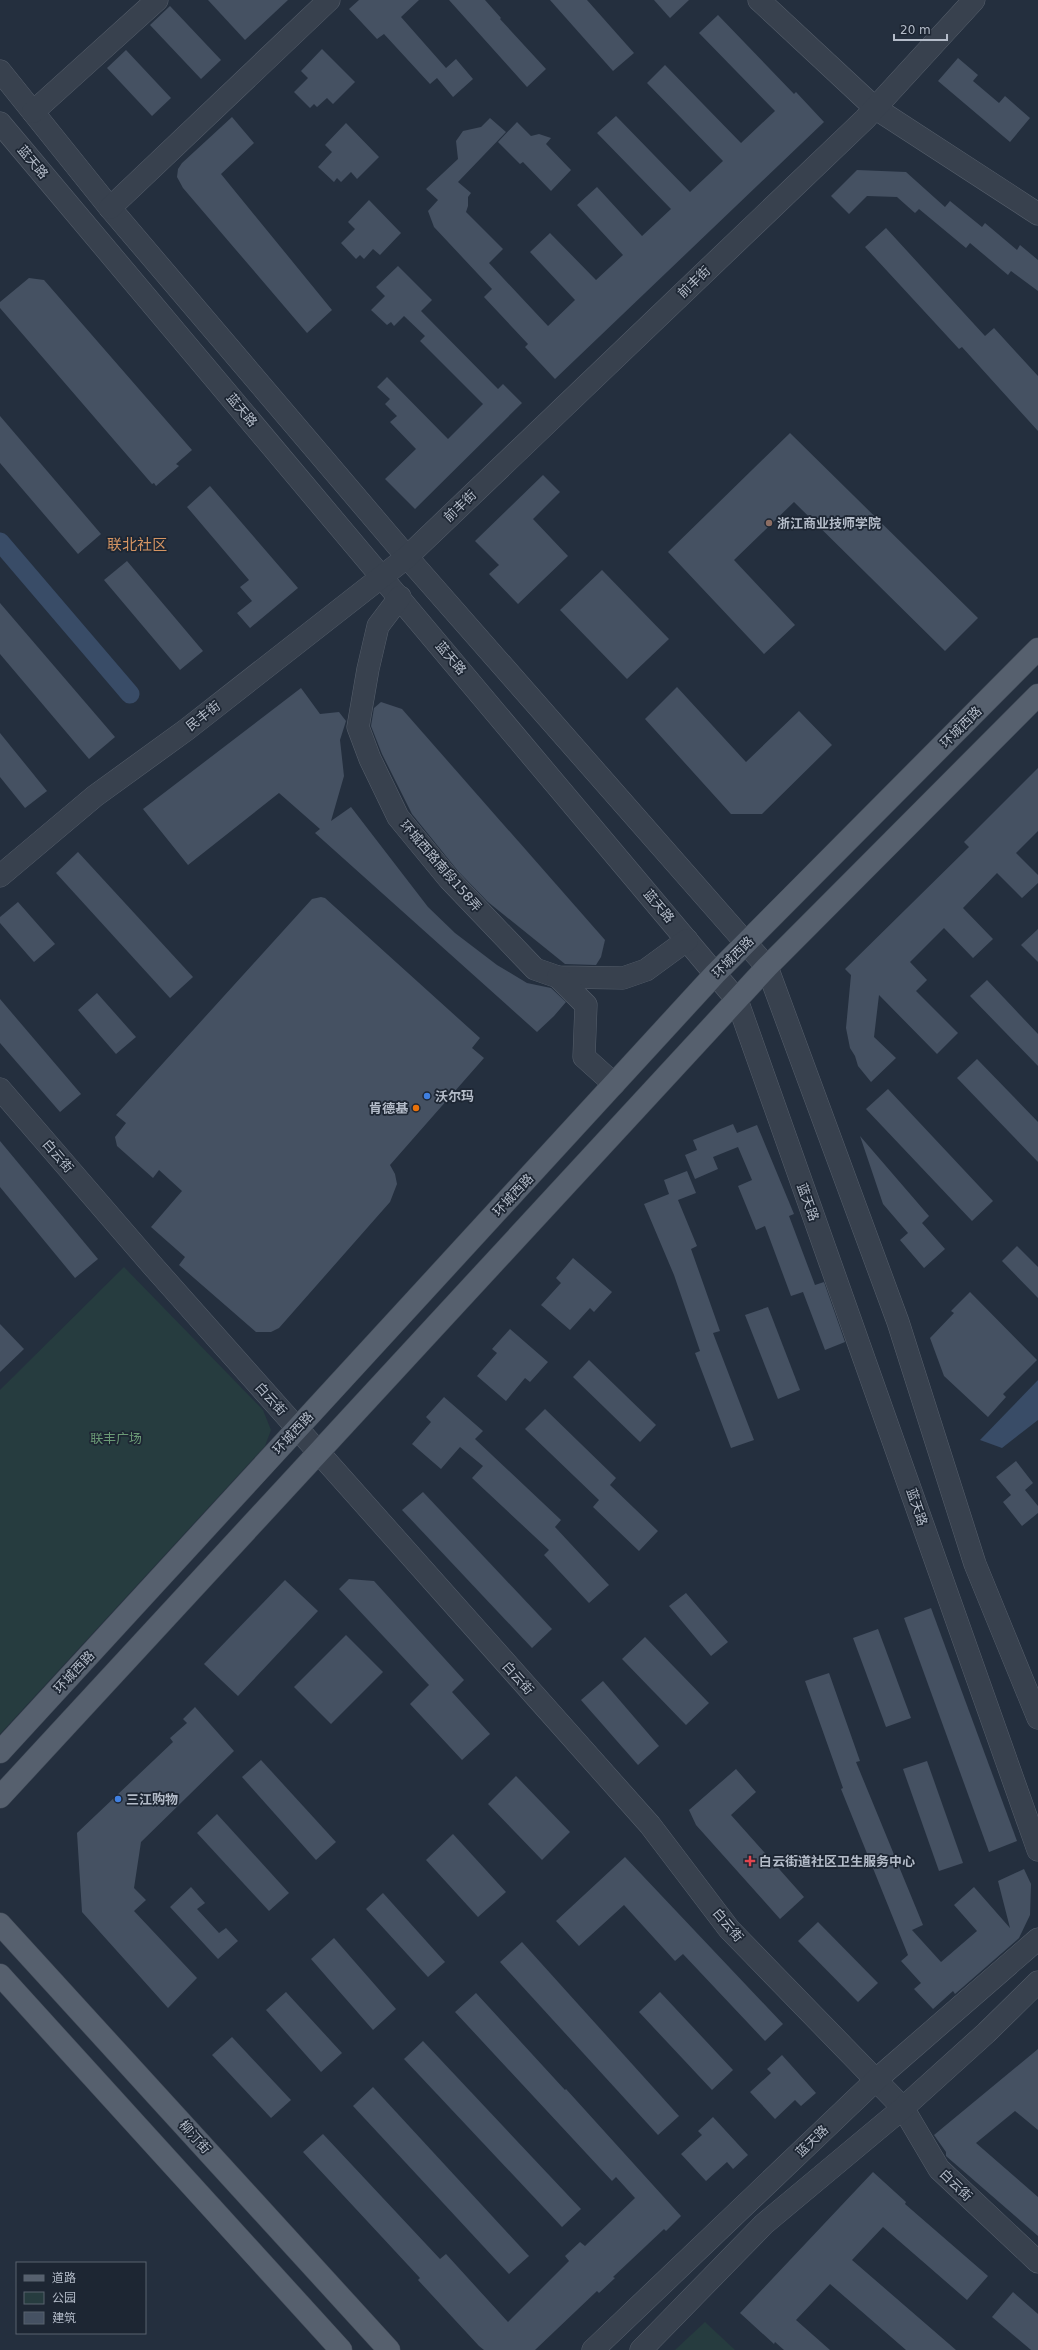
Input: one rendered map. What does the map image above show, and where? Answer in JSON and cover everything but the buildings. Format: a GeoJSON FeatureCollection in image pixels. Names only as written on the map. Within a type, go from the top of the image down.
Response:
{"type":"FeatureCollection","features":[{"type":"Feature","properties":{"kind":"main road","name":"环城西路"},"geometry":{"type":"LineString","coordinates":[[0,1752],[715,974],[1038,649]]}},
{"type":"Feature","properties":{"kind":"main road"},"geometry":{"type":"LineString","coordinates":[[0,1797],[317,1451],[767,967],[1038,695]]}},
{"type":"Feature","properties":{"kind":"main road","name":"柳汀街"},"geometry":{"type":"LineString","coordinates":[[0,1924],[389,2350]]}},
{"type":"Feature","properties":{"kind":"main road"},"geometry":{"type":"LineString","coordinates":[[0,1975],[341,2350]]}},
{"type":"Feature","properties":{"kind":"street"},"geometry":{"type":"LineString","coordinates":[[33,112],[157,0]]}},
{"type":"Feature","properties":{"kind":"street"},"geometry":{"type":"LineString","coordinates":[[110,208],[329,0]]}},
{"type":"Feature","properties":{"kind":"street"},"geometry":{"type":"LineString","coordinates":[[759,0],[875,108],[1038,214]]}},
{"type":"Feature","properties":{"kind":"street","name":"前丰街"},"geometry":{"type":"LineString","coordinates":[[407,557],[875,108],[974,0]]}},
{"type":"Feature","properties":{"kind":"street"},"geometry":{"type":"LineString","coordinates":[[0,71],[110,208],[407,557],[767,967],[898,1322],[975,1564],[1038,1718]]}},
{"type":"Feature","properties":{"kind":"street","name":"蓝天路"},"geometry":{"type":"LineString","coordinates":[[0,123],[400,597],[737,1000],[1038,1850]]}},
{"type":"Feature","properties":{"kind":"street","name":"民丰街"},"geometry":{"type":"LineString","coordinates":[[0,876],[95,796],[186,730],[407,557]]}},
{"type":"Feature","properties":{"kind":"street","name":"环城西路南段158弄"},"geometry":{"type":"LineString","coordinates":[[400,597],[378,626],[368,669],[358,727],[370,759],[398,817],[450,879],[535,968],[558,976],[623,978],[646,970],[687,940]]}},
{"type":"Feature","properties":{"kind":"street"},"geometry":{"type":"LineString","coordinates":[[558,976],[586,1005],[584,1057],[614,1084]]}},
{"type":"Feature","properties":{"kind":"street","name":"白云街"},"geometry":{"type":"LineString","coordinates":[[0,1089],[152,1265],[650,1825],[729,1929],[877,2079],[903,2108],[939,2169],[1038,2262]]}},
{"type":"Feature","properties":{"kind":"street","name":"蓝天路"},"geometry":{"type":"LineString","coordinates":[[594,2350],[877,2079],[1038,1939]]}},
{"type":"Feature","properties":{"kind":"street"},"geometry":{"type":"LineString","coordinates":[[641,2350],[764,2224],[903,2108],[986,2033],[1038,1982]]}},
{"type":"Feature","properties":{"kind":"green space","name":"联丰广场"},"geometry":{"type":"Polygon","coordinates":[[[124,1267],[263,1410],[271,1430],[265,1446],[0,1734],[0,1390],[124,1267]]]}},
{"type":"Feature","properties":{"kind":"green space"},"geometry":{"type":"Polygon","coordinates":[[[705,2322],[735,2350],[675,2350],[705,2322]]]}},
{"type":"Feature","properties":{"kind":"water"},"geometry":{"type":"Polygon","coordinates":[[[1038,1380],[1038,1420],[1002,1448],[980,1440],[1038,1380]]]}},
{"type":"Feature","properties":{"kind":"waterway"},"geometry":{"type":"LineString","coordinates":[[0,542],[130,694]]}},
{"type":"Feature","properties":{"kind":"place","name":"浙江商业技师学院"},"geometry":{"type":"Point","coordinates":[769,523]}},
{"type":"Feature","properties":{"kind":"place","name":"沃尔玛"},"geometry":{"type":"Point","coordinates":[427,1096]}},
{"type":"Feature","properties":{"kind":"place","name":"肯德基"},"geometry":{"type":"Point","coordinates":[416,1108]}},
{"type":"Feature","properties":{"kind":"place","name":"三江购物"},"geometry":{"type":"Point","coordinates":[118,1799]}},
{"type":"Feature","properties":{"kind":"place","name":"白云街道社区卫生服务中心"},"geometry":{"type":"Point","coordinates":[750,1861]}},
{"type":"Feature","properties":{"kind":"district","name":"联北社区"},"geometry":{"type":"Point","coordinates":[137,545]}}]}
